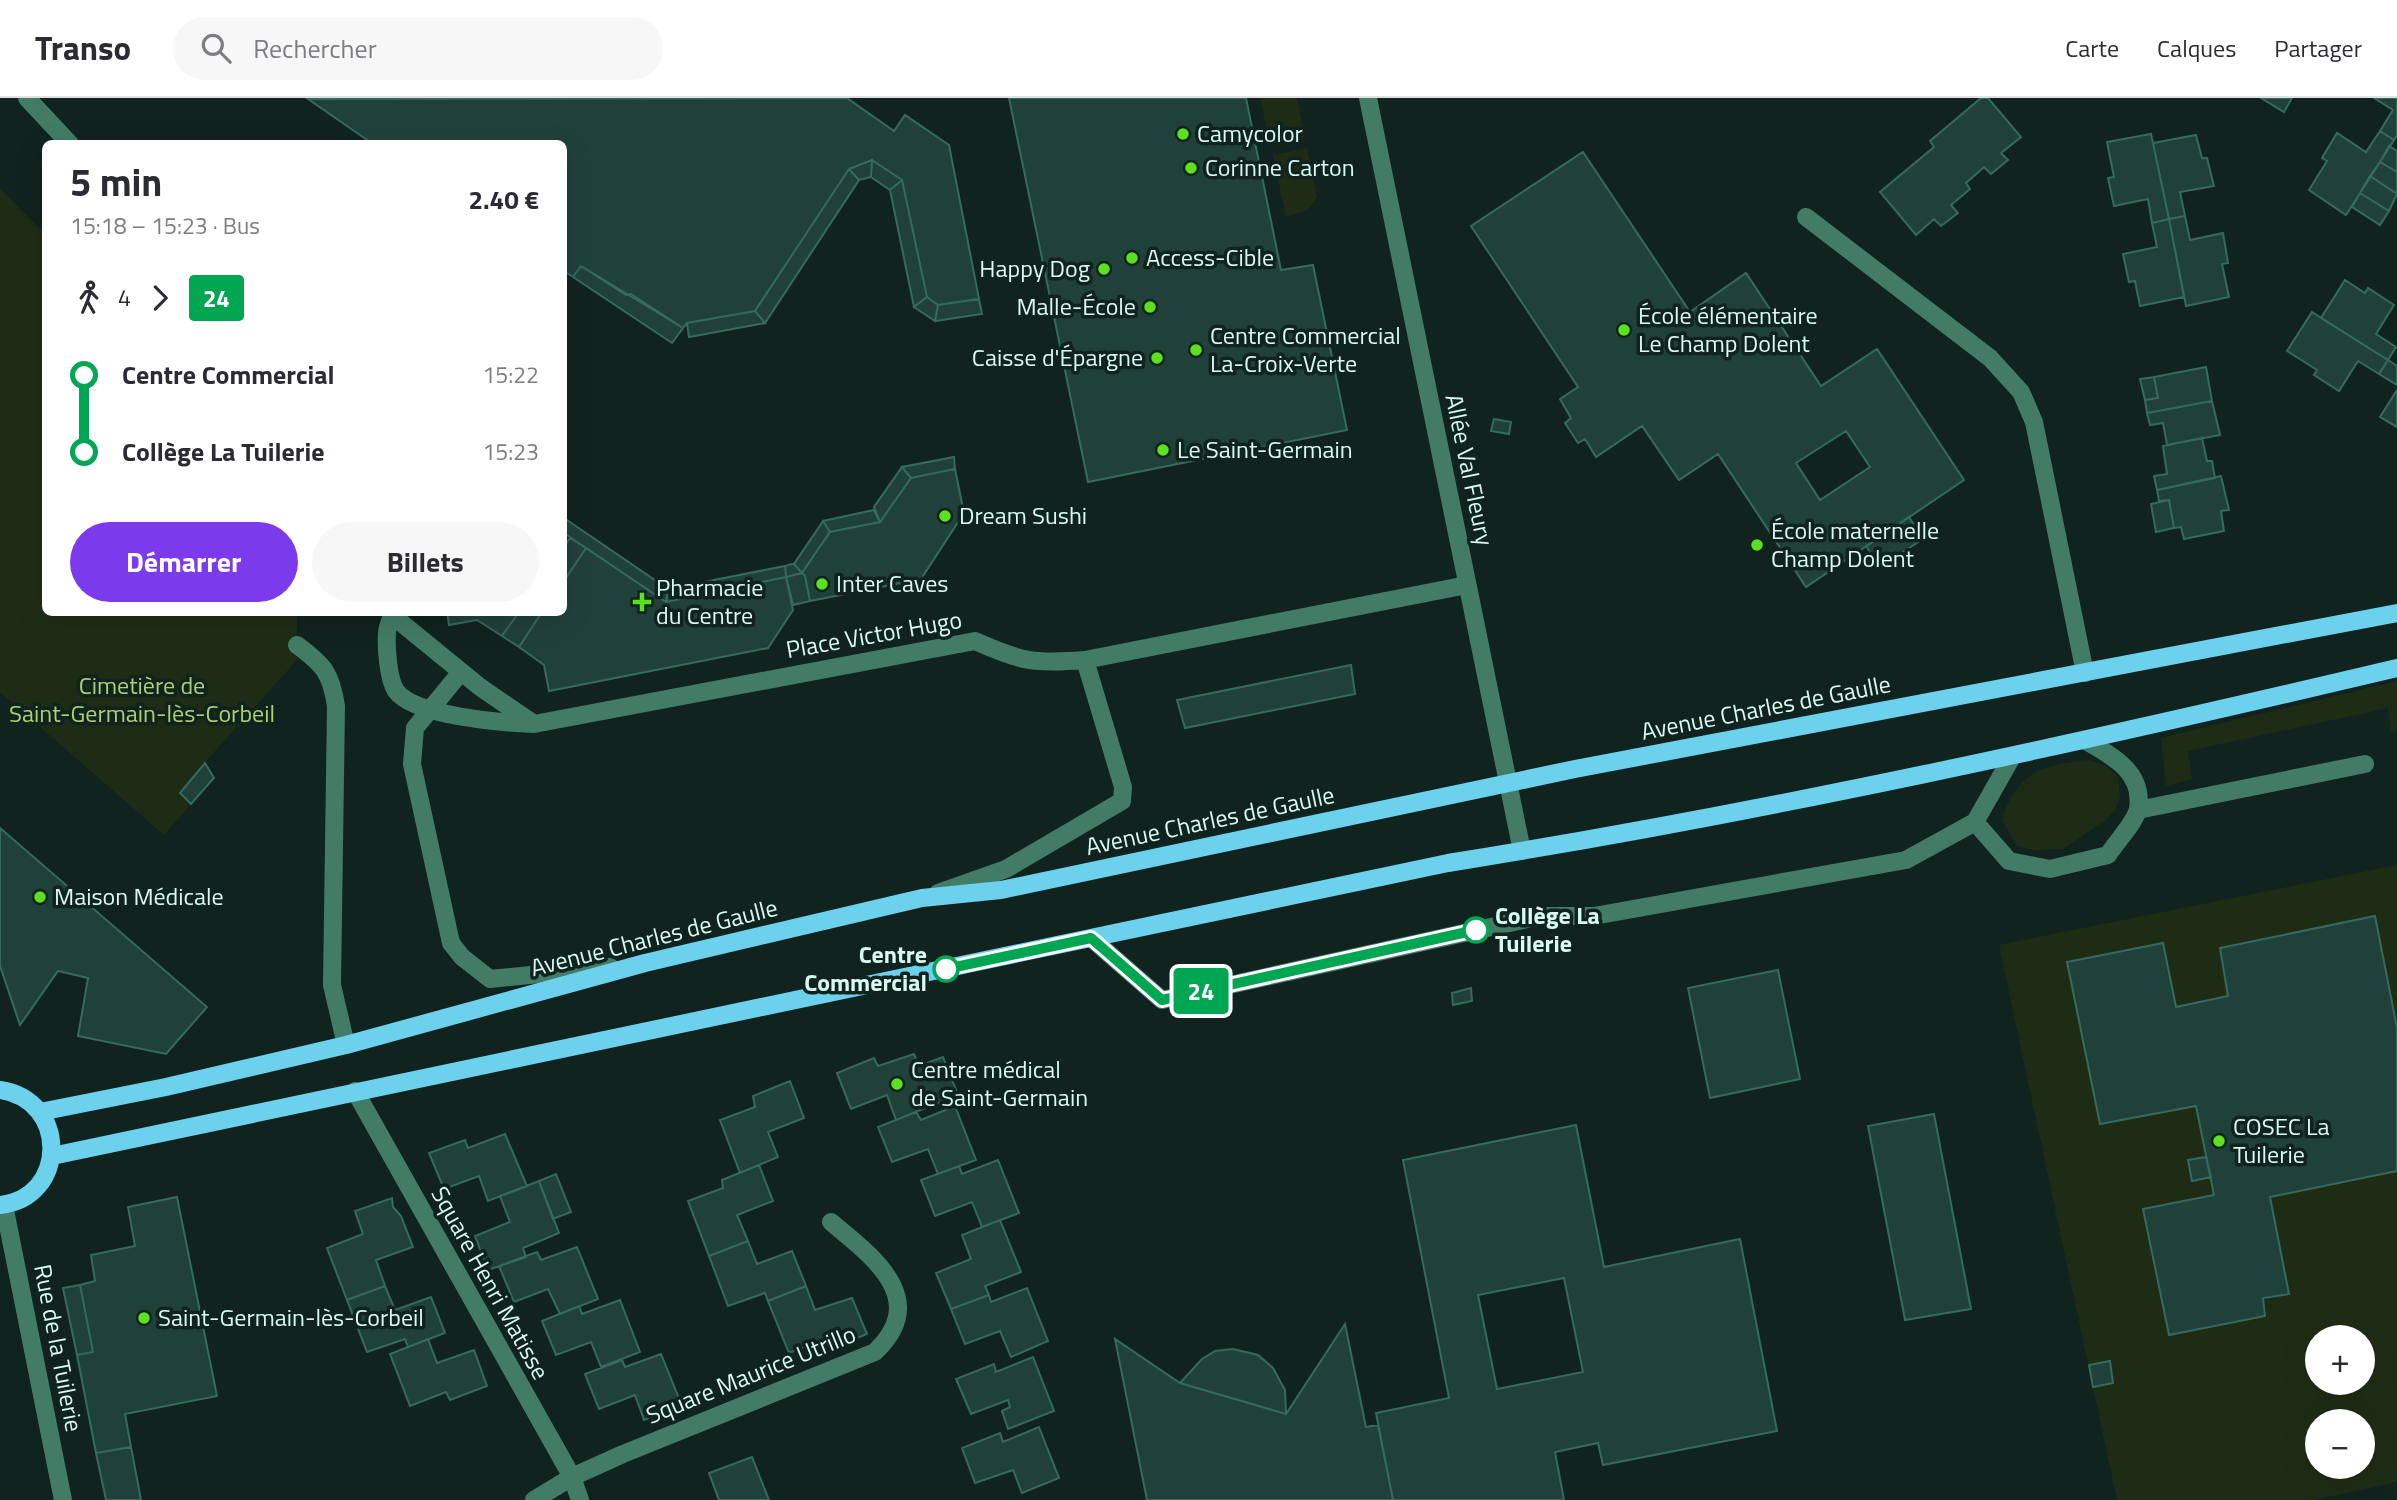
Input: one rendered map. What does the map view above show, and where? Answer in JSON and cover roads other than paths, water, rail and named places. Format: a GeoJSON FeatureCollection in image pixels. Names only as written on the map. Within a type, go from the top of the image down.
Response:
{"type":"FeatureCollection","features":[{"type":"Feature","properties":{"kind":"main road","name":"Avenue Charles de Gaulle"},"geometry":{"type":"LineString","coordinates":[[40,1112],[166,1087],[346,1045],[645,963],[922,898],[1000,890],[1508,783],[2397,613]]}},
{"type":"Feature","properties":{"kind":"main road"},"geometry":{"type":"LineString","coordinates":[[52,1156],[1448,863],[1592,840],[2012,757],[2397,668]]}},
{"type":"Feature","properties":{"kind":"main road"},"geometry":{"type":"LineString","coordinates":[[1,1088],[17,1094],[40,1112],[48,1125],[52,1156],[47,1173],[36,1188],[21,1199],[2,1205]]}},
{"type":"Feature","properties":{"kind":"street"},"geometry":{"type":"LineString","coordinates":[[27,98],[66,140]]}},
{"type":"Feature","properties":{"kind":"street","name":"Allée Val Fleury"},"geometry":{"type":"LineString","coordinates":[[1368,98],[1521,851]]}},
{"type":"Feature","properties":{"kind":"street"},"geometry":{"type":"LineString","coordinates":[[1806,217],[1990,358],[2021,392],[2034,422],[2085,673]]}},
{"type":"Feature","properties":{"kind":"street","name":"Place Victor Hugo"},"geometry":{"type":"LineString","coordinates":[[391,616],[387,631],[395,690],[411,704],[430,710],[506,723],[534,724],[975,641],[1010,657],[1040,664],[1085,660],[1467,585]]}},
{"type":"Feature","properties":{"kind":"street","name":"Place Victor Hugo"},"geometry":{"type":"LineString","coordinates":[[394,616],[461,672],[534,724]]}},
{"type":"Feature","properties":{"kind":"street"},"geometry":{"type":"LineString","coordinates":[[297,645],[320,662],[332,680],[336,706],[332,985],[346,1045]]}},
{"type":"Feature","properties":{"kind":"street"},"geometry":{"type":"LineString","coordinates":[[922,898],[1006,869],[1122,801],[1122,788],[1085,660]]}},
{"type":"Feature","properties":{"kind":"street"},"geometry":{"type":"LineString","coordinates":[[461,672],[415,728],[412,764],[451,943],[462,957],[490,979],[645,963]]}},
{"type":"Feature","properties":{"kind":"street"},"geometry":{"type":"LineString","coordinates":[[1975,822],[2009,861],[2050,869],[2108,855],[2138,810],[2135,782],[2122,762],[2086,741]]}},
{"type":"Feature","properties":{"kind":"street"},"geometry":{"type":"LineString","coordinates":[[1091,938],[1162,1000],[1541,916],[1594,916],[1906,860],[1975,822],[2012,757]]}},
{"type":"Feature","properties":{"kind":"street"},"geometry":{"type":"LineString","coordinates":[[2138,810],[2365,764]]}},
{"type":"Feature","properties":{"kind":"street","name":"Square Henri Matisse"},"geometry":{"type":"LineString","coordinates":[[355,1091],[572,1477],[580,1500]]}},
{"type":"Feature","properties":{"kind":"street","name":"Rue de la Tuilerie"},"geometry":{"type":"LineString","coordinates":[[2,1205],[63,1500]]}},
{"type":"Feature","properties":{"kind":"street","name":"Square Maurice Utrillo"},"geometry":{"type":"LineString","coordinates":[[534,1500],[572,1477],[875,1352],[885,1342],[898,1315],[889,1278],[880,1262],[831,1222]]}},
{"type":"Feature","properties":{"kind":"place","name":"Camycolor"},"geometry":{"type":"Point","coordinates":[1183,134]}},
{"type":"Feature","properties":{"kind":"place","name":"Corinne Carton"},"geometry":{"type":"Point","coordinates":[1191,168]}},
{"type":"Feature","properties":{"kind":"place","name":"Access-Cible"},"geometry":{"type":"Point","coordinates":[1132,258]}},
{"type":"Feature","properties":{"kind":"place","name":"Happy Dog"},"geometry":{"type":"Point","coordinates":[1104,269]}},
{"type":"Feature","properties":{"kind":"place","name":"Malle-École"},"geometry":{"type":"Point","coordinates":[1150,307]}},
{"type":"Feature","properties":{"kind":"place","name":"École élémentaire Le Champ Dolent"},"geometry":{"type":"Point","coordinates":[1624,330]}},
{"type":"Feature","properties":{"kind":"place","name":"Centre Commercial La-Croix-Verte"},"geometry":{"type":"Point","coordinates":[1196,350]}},
{"type":"Feature","properties":{"kind":"place","name":"Caisse d'Épargne"},"geometry":{"type":"Point","coordinates":[1157,358]}},
{"type":"Feature","properties":{"kind":"place","name":"Le Saint-Germain"},"geometry":{"type":"Point","coordinates":[1163,450]}},
{"type":"Feature","properties":{"kind":"place","name":"Dream Sushi"},"geometry":{"type":"Point","coordinates":[945,516]}},
{"type":"Feature","properties":{"kind":"place","name":"École maternelle Champ Dolent"},"geometry":{"type":"Point","coordinates":[1757,545]}},
{"type":"Feature","properties":{"kind":"place","name":"Inter Caves"},"geometry":{"type":"Point","coordinates":[822,584]}},
{"type":"Feature","properties":{"kind":"place","name":"Pharmacie du Centre"},"geometry":{"type":"Point","coordinates":[642,602]}},
{"type":"Feature","properties":{"kind":"place","name":"Maison Médicale"},"geometry":{"type":"Point","coordinates":[40,897]}},
{"type":"Feature","properties":{"kind":"place","name":"Collège La Tuilerie"},"geometry":{"type":"Point","coordinates":[1476,930]}},
{"type":"Feature","properties":{"kind":"place","name":"Centre Commercial"},"geometry":{"type":"Point","coordinates":[946,969]}},
{"type":"Feature","properties":{"kind":"place","name":"Centre médical de Saint-Germain"},"geometry":{"type":"Point","coordinates":[897,1084]}},
{"type":"Feature","properties":{"kind":"place","name":"COSEC La Tuilerie"},"geometry":{"type":"Point","coordinates":[2219,1141]}},
{"type":"Feature","properties":{"kind":"place","name":"Saint-Germain-lès-Corbeil"},"geometry":{"type":"Point","coordinates":[144,1318]}},
{"type":"Feature","properties":{"kind":"park label","name":"Cimetière de Saint-Germain-lès-Corbeil"},"geometry":{"type":"Point","coordinates":[142,700]}}]}
